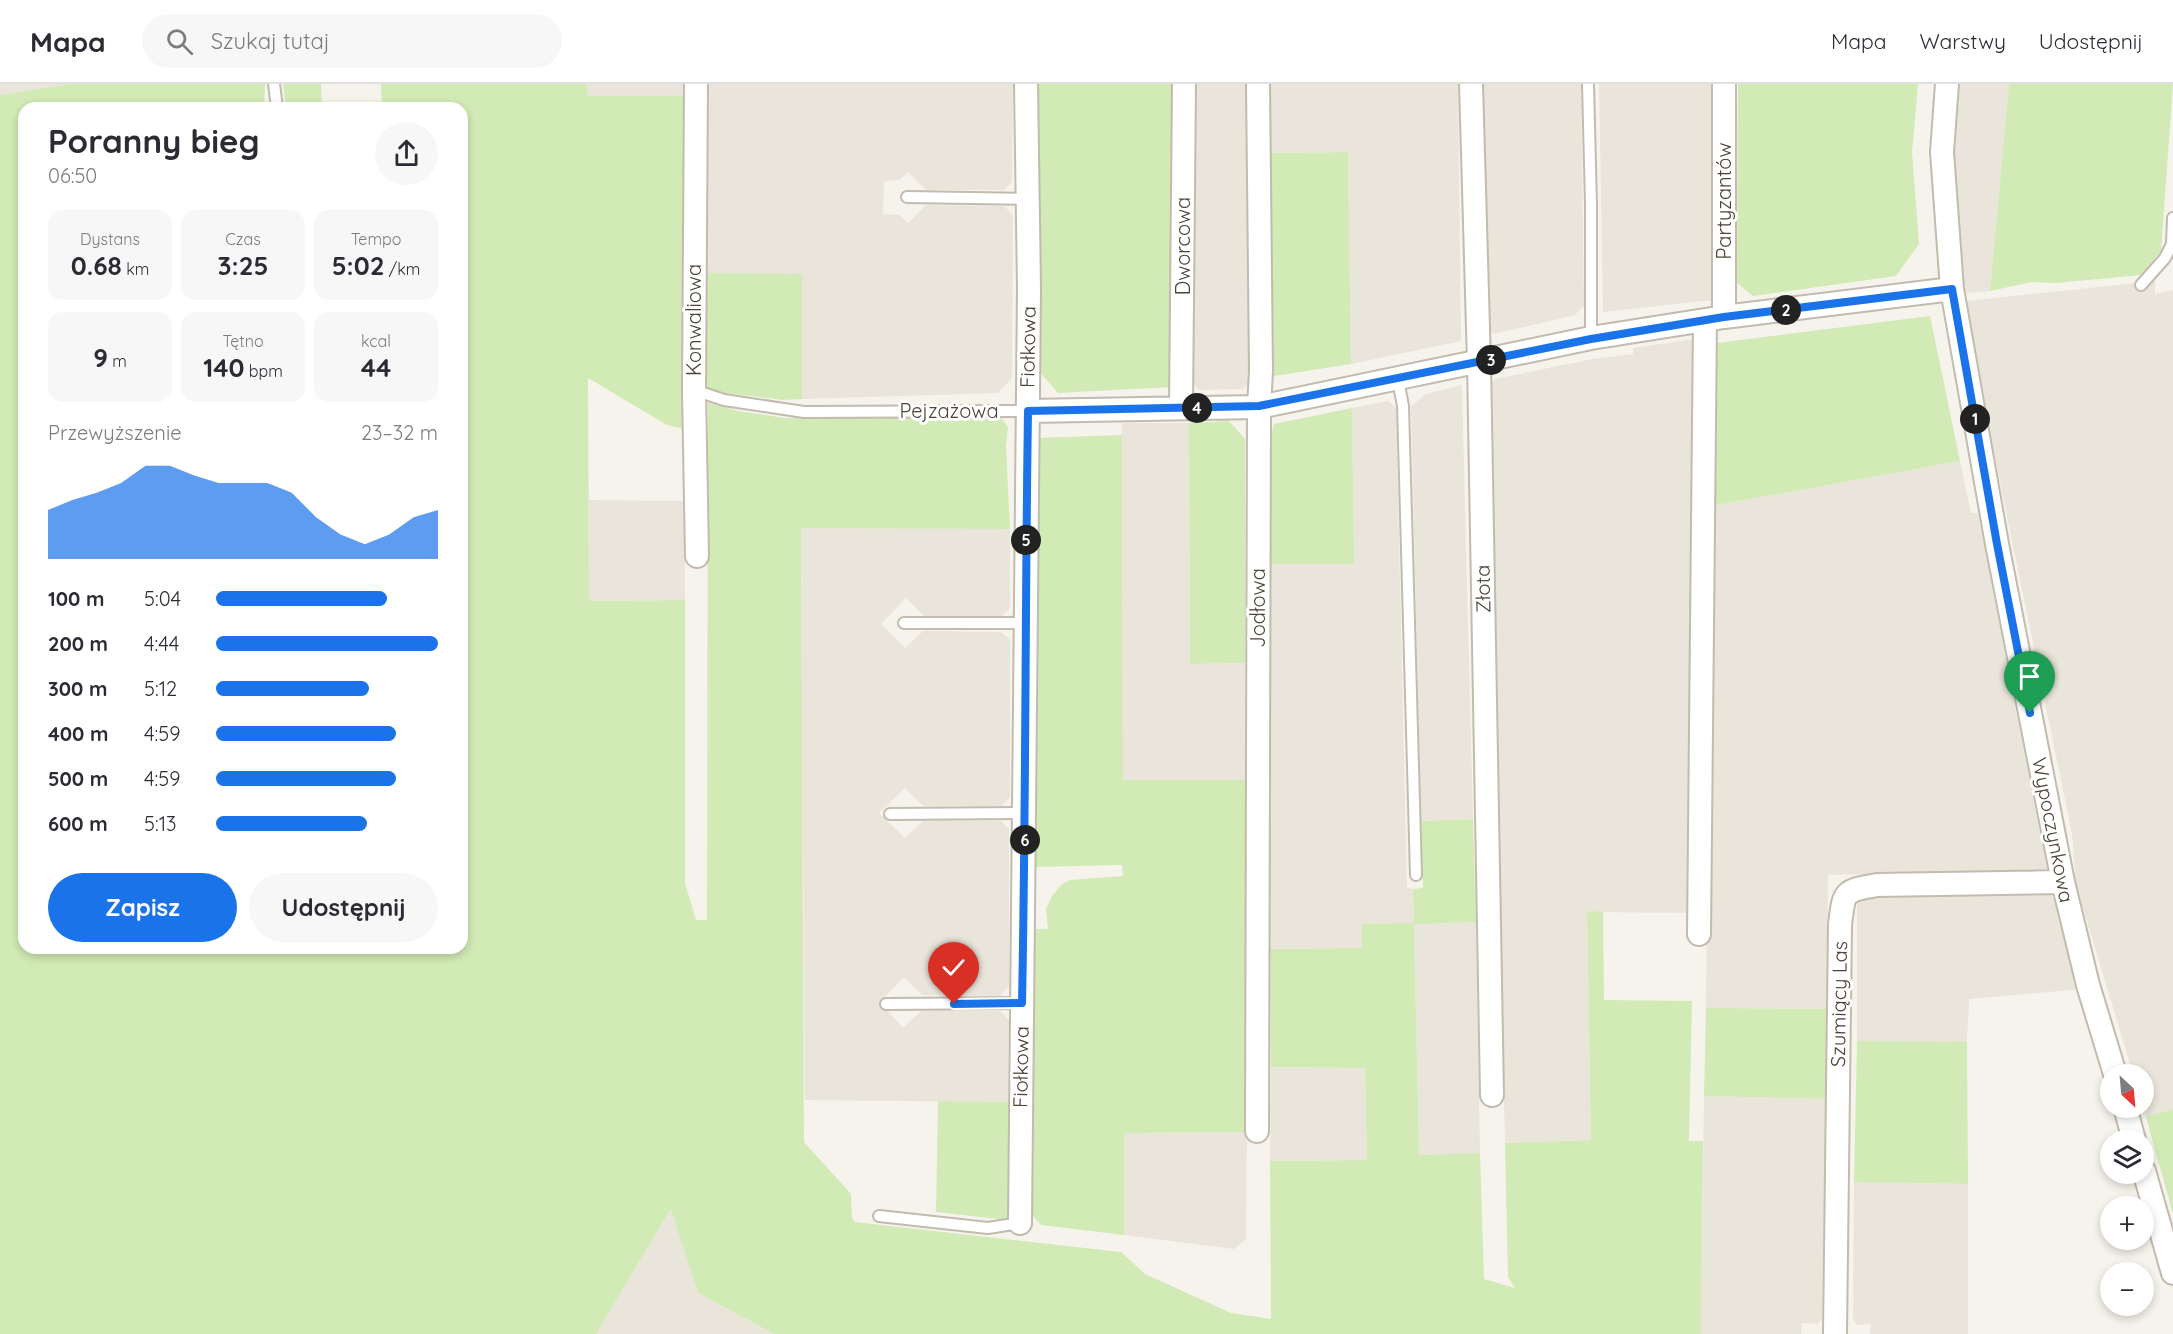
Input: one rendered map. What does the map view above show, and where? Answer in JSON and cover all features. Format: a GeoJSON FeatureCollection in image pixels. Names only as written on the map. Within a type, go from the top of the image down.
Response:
{"type":"FeatureCollection","features":[{"type":"Feature","properties":{"kind":"street","name":"Konwaliowa"},"geometry":{"type":"LineString","coordinates":[[696,84],[694,390],[697,556]]}},
{"type":"Feature","properties":{"kind":"street","name":"Fiołkowa"},"geometry":{"type":"LineString","coordinates":[[1020,1223],[1029,289],[1026,84]]}},
{"type":"Feature","properties":{"kind":"street","name":"Dworcowa"},"geometry":{"type":"LineString","coordinates":[[1181,408],[1184,84]]}},
{"type":"Feature","properties":{"kind":"street","name":"Jodłowa"},"geometry":{"type":"LineString","coordinates":[[1257,1131],[1259,406],[1261,371],[1258,84]]}},
{"type":"Feature","properties":{"kind":"street","name":"Złota"},"geometry":{"type":"LineString","coordinates":[[1471,84],[1479,363],[1492,1095]]}},
{"type":"Feature","properties":{"kind":"street","name":"Partyzantów"},"geometry":{"type":"LineString","coordinates":[[1699,934],[1715,319],[1724,84]]}},
{"type":"Feature","properties":{"kind":"street","name":"Wypoczynkowa"},"geometry":{"type":"LineString","coordinates":[[1947,84],[1942,152],[1952,289],[1997,544],[2063,882],[2088,985],[2112,1064]]}},
{"type":"Feature","properties":{"kind":"street","name":"Pejzażowa"},"geometry":{"type":"LineString","coordinates":[[1028,411],[1259,406],[1398,380],[1591,339],[1715,319],[1952,289]]}},
{"type":"Feature","properties":{"kind":"street","name":"Szumiący Las"},"geometry":{"type":"LineString","coordinates":[[1834,1334],[1840,925],[1843,900],[1853,889],[1877,885],[2063,882]]}},
{"type":"Feature","properties":{"kind":"street"},"geometry":{"type":"LineString","coordinates":[[2148,1184],[2173,1273]]}},
{"type":"Feature","properties":{"kind":"lane"},"geometry":{"type":"LineString","coordinates":[[274,84],[276,102]]}},
{"type":"Feature","properties":{"kind":"lane"},"geometry":{"type":"LineString","coordinates":[[1588,84],[1592,204],[1591,339]]}},
{"type":"Feature","properties":{"kind":"lane"},"geometry":{"type":"LineString","coordinates":[[907,197],[1027,199]]}},
{"type":"Feature","properties":{"kind":"lane"},"geometry":{"type":"LineString","coordinates":[[2141,285],[2165,258],[2172,244],[2173,218]]}},
{"type":"Feature","properties":{"kind":"lane"},"geometry":{"type":"LineString","coordinates":[[1398,380],[1403,406],[1416,875]]}},
{"type":"Feature","properties":{"kind":"lane","name":"Pejzażowa"},"geometry":{"type":"LineString","coordinates":[[694,390],[724,400],[804,412],[1028,411]]}},
{"type":"Feature","properties":{"kind":"lane"},"geometry":{"type":"LineString","coordinates":[[904,623],[1024,623]]}},
{"type":"Feature","properties":{"kind":"lane"},"geometry":{"type":"LineString","coordinates":[[890,814],[1025,813]]}},
{"type":"Feature","properties":{"kind":"lane"},"geometry":{"type":"LineString","coordinates":[[886,1004],[1022,1003]]}},
{"type":"Feature","properties":{"kind":"lane"},"geometry":{"type":"LineString","coordinates":[[879,1216],[988,1228],[1020,1223]]}},
{"type":"Feature","properties":{"kind":"shaded area"},"geometry":{"type":"Polygon","coordinates":[[[0,84],[72,84],[72,85],[0,95],[0,84]]]}},
{"type":"Feature","properties":{"kind":"shaded area"},"geometry":{"type":"Polygon","coordinates":[[[587,84],[688,84],[688,96],[587,96],[587,84]]]}},
{"type":"Feature","properties":{"kind":"shaded area"},"geometry":{"type":"Polygon","coordinates":[[[703,84],[1013,84],[1012,182],[1004,190],[926,190],[908,172],[899,180],[884,181],[883,214],[899,215],[908,223],[926,205],[1004,206],[1013,215],[1012,378],[998,393],[802,399],[802,274],[703,273],[703,84]]]}},
{"type":"Feature","properties":{"kind":"shaded area"},"geometry":{"type":"Polygon","coordinates":[[[1189,84],[1250,84],[1252,380],[1243,389],[1199,390],[1190,381],[1189,84]]]}},
{"type":"Feature","properties":{"kind":"shaded area"},"geometry":{"type":"Polygon","coordinates":[[[1266,84],[1458,84],[1461,341],[1351,364],[1348,152],[1267,153],[1266,84]]]}},
{"type":"Feature","properties":{"kind":"shaded area"},"geometry":{"type":"Polygon","coordinates":[[[1482,84],[1581,84],[1584,306],[1575,315],[1494,334],[1486,326],[1482,84]]]}},
{"type":"Feature","properties":{"kind":"shaded area"},"geometry":{"type":"Polygon","coordinates":[[[1599,84],[1714,84],[1713,300],[1603,312],[1599,84]]]}},
{"type":"Feature","properties":{"kind":"shaded area"},"geometry":{"type":"Polygon","coordinates":[[[1960,84],[2009,84],[1990,291],[1965,293],[1954,165],[1960,84]]]}},
{"type":"Feature","properties":{"kind":"shaded area"},"geometry":{"type":"Polygon","coordinates":[[[2155,281],[2155,294],[2173,290],[2173,1109],[2154,1115],[2154,1064],[2130,1064],[2076,885],[2072,834],[1982,394],[1966,301],[2155,281]]]}},
{"type":"Feature","properties":{"kind":"shaded area"},"geometry":{"type":"Polygon","coordinates":[[[1701,338],[1693,913],[1587,912],[1591,1140],[1505,1143],[1486,390],[1495,379],[1593,359],[1633,354],[1633,348],[1701,338]]]}},
{"type":"Feature","properties":{"kind":"shaded area"},"geometry":{"type":"Polygon","coordinates":[[[1462,385],[1473,819],[1421,821],[1411,406],[1426,394],[1462,385]]]}},
{"type":"Feature","properties":{"kind":"shaded area"},"geometry":{"type":"Polygon","coordinates":[[[1388,401],[1396,408],[1407,888],[1413,889],[1414,923],[1476,922],[1480,1153],[1419,1155],[1414,924],[1363,948],[1270,949],[1269,564],[1354,564],[1352,408],[1388,401]]]}},
{"type":"Feature","properties":{"kind":"shaded area"},"geometry":{"type":"Polygon","coordinates":[[[1122,423],[1189,423],[1190,664],[1245,663],[1246,780],[1123,780],[1122,423]]]}},
{"type":"Feature","properties":{"kind":"shaded area"},"geometry":{"type":"Polygon","coordinates":[[[1960,461],[1971,513],[1978,513],[2047,870],[1828,875],[1827,1009],[1706,1008],[1711,506],[1960,461]]]}},
{"type":"Feature","properties":{"kind":"shaded area"},"geometry":{"type":"Polygon","coordinates":[[[589,500],[684,501],[685,600],[589,601],[589,500]]]}},
{"type":"Feature","properties":{"kind":"shaded area"},"geometry":{"type":"Polygon","coordinates":[[[801,527],[1010,529],[1010,608],[1001,617],[924,616],[906,598],[881,624],[905,648],[923,631],[1001,632],[1010,639],[1010,797],[1001,806],[923,806],[905,788],[879,813],[905,838],[923,821],[1001,821],[1009,829],[1009,986],[1000,996],[922,995],[904,977],[880,1002],[903,1028],[921,1011],[1000,1011],[1009,1020],[1008,1102],[805,1100],[801,527]]]}},
{"type":"Feature","properties":{"kind":"shaded area"},"geometry":{"type":"Polygon","coordinates":[[[2050,889],[2082,989],[1969,999],[1967,1042],[1857,1041],[1857,898],[1863,893],[2050,889]]]}},
{"type":"Feature","properties":{"kind":"shaded area"},"geometry":{"type":"Polygon","coordinates":[[[1271,1067],[1365,1068],[1367,1160],[1270,1161],[1271,1067]]]}},
{"type":"Feature","properties":{"kind":"shaded area"},"geometry":{"type":"Polygon","coordinates":[[[1704,1096],[1826,1099],[1822,1319],[1818,1324],[1802,1323],[1801,1334],[1701,1334],[1704,1096]]]}},
{"type":"Feature","properties":{"kind":"shaded area"},"geometry":{"type":"Polygon","coordinates":[[[1247,1132],[1246,1239],[1234,1249],[1124,1235],[1124,1133],[1247,1132]]]}},
{"type":"Feature","properties":{"kind":"shaded area"},"geometry":{"type":"Polygon","coordinates":[[[1854,1182],[1968,1184],[1968,1334],[1870,1334],[1871,1324],[1857,1325],[1853,1319],[1854,1182]]]}},
{"type":"Feature","properties":{"kind":"shaded area"},"geometry":{"type":"Polygon","coordinates":[[[672,1208],[698,1293],[774,1334],[596,1334],[672,1208]]]}},
{"type":"Feature","properties":{"kind":"green space"},"geometry":{"type":"Polygon","coordinates":[[[72,84],[265,84],[264,102],[18,102],[18,954],[468,954],[468,102],[382,102],[381,84],[587,84],[587,96],[688,96],[684,429],[667,425],[588,378],[589,601],[685,600],[685,883],[696,920],[707,920],[708,403],[738,411],[785,418],[995,416],[1002,419],[1008,427],[1006,446],[1010,529],[801,528],[804,1142],[851,1194],[852,1218],[855,1222],[1121,1252],[1145,1274],[1231,1313],[1271,1319],[1270,1161],[1367,1160],[1365,1068],[1271,1067],[1270,949],[1362,948],[1362,924],[1414,923],[1413,889],[1423,888],[1421,821],[1473,819],[1476,922],[1414,924],[1419,1155],[1480,1153],[1484,1279],[1515,1288],[1508,1277],[1505,1143],[1591,1140],[1587,912],[1603,911],[1604,1000],[1692,1001],[1689,1141],[1703,1141],[1701,1334],[774,1334],[698,1293],[671,1209],[596,1334],[0,1334],[0,95],[72,84]]]}},
{"type":"Feature","properties":{"kind":"green space"},"geometry":{"type":"Polygon","coordinates":[[[283,84],[321,84],[322,102],[285,102],[283,84]]]}},
{"type":"Feature","properties":{"kind":"green space"},"geometry":{"type":"Polygon","coordinates":[[[1038,84],[1176,84],[1172,387],[1058,393],[1037,369],[1038,84]]]}},
{"type":"Feature","properties":{"kind":"green space"},"geometry":{"type":"Polygon","coordinates":[[[1738,84],[1918,84],[1912,152],[1919,244],[1896,276],[1753,296],[1737,283],[1738,84]]]}},
{"type":"Feature","properties":{"kind":"green space"},"geometry":{"type":"Polygon","coordinates":[[[2009,84],[2173,84],[2161,251],[2141,275],[2056,283],[2032,282],[1990,291],[2009,84]]]}},
{"type":"Feature","properties":{"kind":"green space"},"geometry":{"type":"Polygon","coordinates":[[[1348,152],[1351,364],[1274,376],[1268,362],[1267,153],[1348,152]]]}},
{"type":"Feature","properties":{"kind":"green space"},"geometry":{"type":"Polygon","coordinates":[[[703,273],[802,274],[802,399],[783,400],[709,391],[703,382],[703,273]]]}},
{"type":"Feature","properties":{"kind":"green space"},"geometry":{"type":"Polygon","coordinates":[[[1930,316],[1960,461],[1711,506],[1717,343],[1930,316]]]}},
{"type":"Feature","properties":{"kind":"green space"},"geometry":{"type":"Polygon","coordinates":[[[1352,408],[1354,564],[1269,564],[1269,442],[1274,424],[1352,408]]]}},
{"type":"Feature","properties":{"kind":"green space"},"geometry":{"type":"Polygon","coordinates":[[[1229,421],[1245,439],[1245,663],[1190,664],[1189,423],[1229,421]]]}},
{"type":"Feature","properties":{"kind":"green space"},"geometry":{"type":"Polygon","coordinates":[[[1122,435],[1123,780],[1246,780],[1247,1132],[1124,1133],[1124,1235],[1041,1225],[1029,1211],[1032,929],[1048,929],[1046,909],[1052,896],[1062,884],[1070,880],[1123,876],[1122,865],[1034,867],[1036,438],[1122,435]]]}},
{"type":"Feature","properties":{"kind":"green space"},"geometry":{"type":"Polygon","coordinates":[[[1706,1008],[1827,1009],[1826,1099],[1704,1096],[1706,1008]]]}},
{"type":"Feature","properties":{"kind":"green space"},"geometry":{"type":"Polygon","coordinates":[[[1857,1041],[1967,1042],[1968,1184],[1854,1182],[1857,1041]]]}},
{"type":"Feature","properties":{"kind":"green space"},"geometry":{"type":"Polygon","coordinates":[[[938,1101],[1008,1102],[1008,1220],[936,1212],[938,1101]]]}},
{"type":"Feature","properties":{"kind":"green space"},"geometry":{"type":"Polygon","coordinates":[[[2173,1109],[2173,1214],[2154,1146],[2154,1130],[2150,1130],[2146,1118],[2154,1118],[2154,1115],[2173,1109]]]}},
{"type":"Feature","properties":{"kind":"route"},"geometry":{"type":"LineString","coordinates":[[954,1004],[1022,1003],[1025,813],[1024,623],[1028,411],[1259,406],[1398,380],[1591,339],[1724,317],[1952,289],[1997,544],[2030,713]]}}]}
